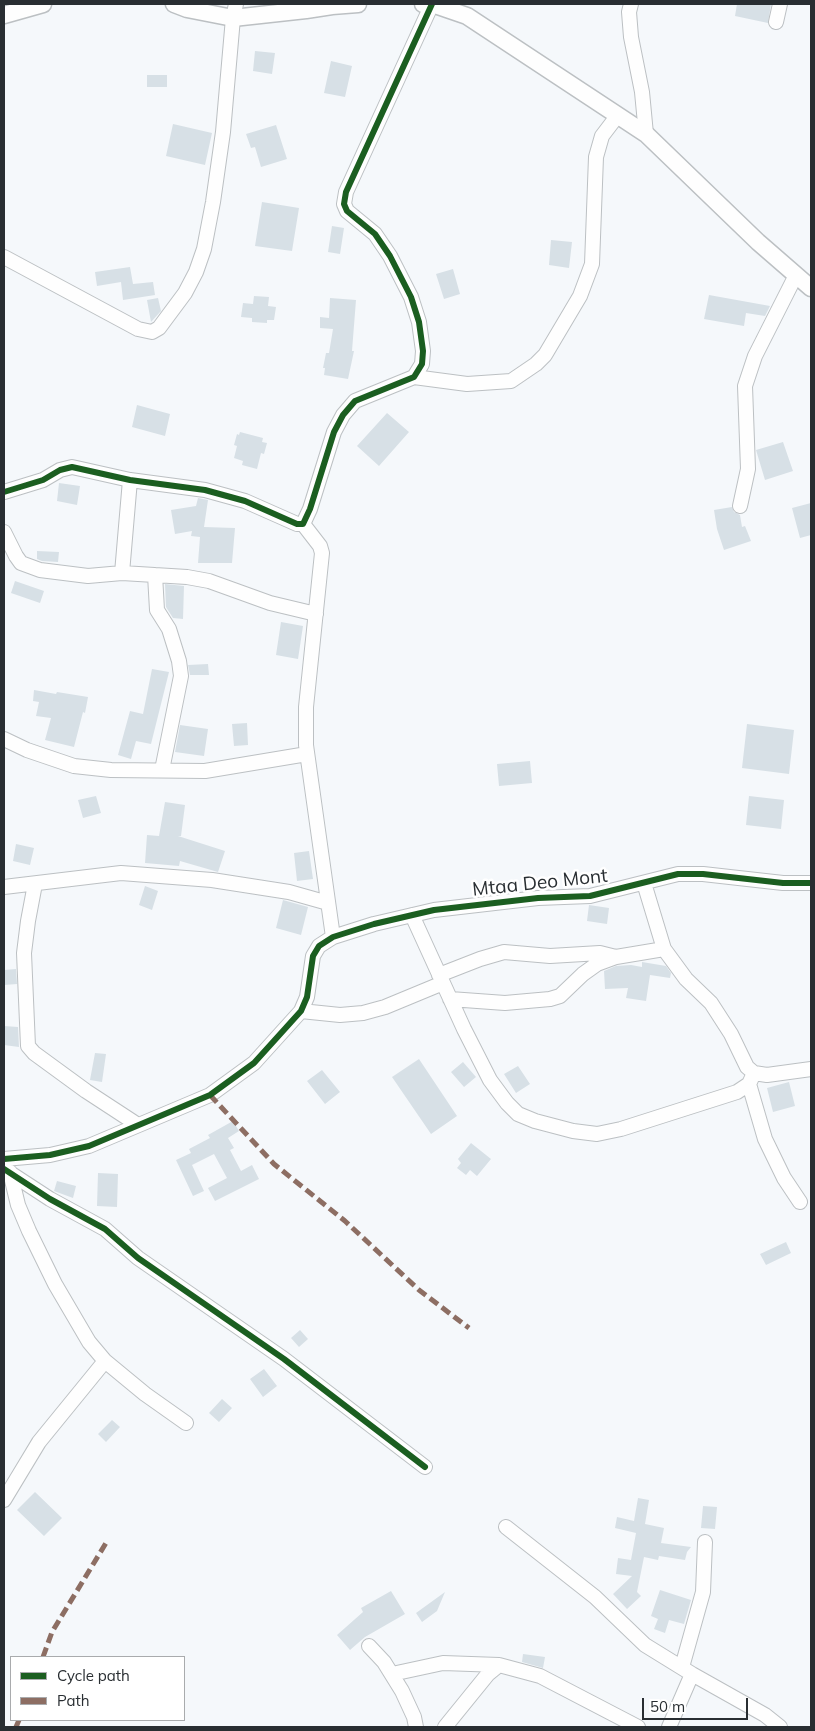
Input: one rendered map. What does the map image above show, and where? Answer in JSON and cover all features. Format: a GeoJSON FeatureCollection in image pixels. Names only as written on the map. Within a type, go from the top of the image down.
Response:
{"type":"FeatureCollection","features":[{"type":"Feature","properties":{"kind":"street"},"geometry":{"type":"LineString","coordinates":[[4,15],[43,4]]}},
{"type":"Feature","properties":{"kind":"street"},"geometry":{"type":"LineString","coordinates":[[174,4],[187,9],[234,11],[358,4]]}},
{"type":"Feature","properties":{"kind":"street"},"geometry":{"type":"LineString","coordinates":[[423,4],[432,4],[466,16],[646,134],[758,242],[811,288]]}},
{"type":"Feature","properties":{"kind":"street"},"geometry":{"type":"LineString","coordinates":[[414,377],[422,364],[423,351],[411,297],[390,256],[375,234],[347,210],[344,204],[346,192],[432,4]]}},
{"type":"Feature","properties":{"kind":"street"},"geometry":{"type":"LineString","coordinates":[[631,4],[629,12],[631,37],[642,92],[646,134]]}},
{"type":"Feature","properties":{"kind":"street"},"geometry":{"type":"LineString","coordinates":[[776,22],[780,4]]}},
{"type":"Feature","properties":{"kind":"street"},"geometry":{"type":"LineString","coordinates":[[4,257],[138,329],[152,332],[159,328],[185,293],[196,272],[204,250],[223,132],[234,11]]}},
{"type":"Feature","properties":{"kind":"street"},"geometry":{"type":"LineString","coordinates":[[303,524],[310,508],[334,432],[343,414],[355,401],[414,377],[467,384],[511,381],[536,364],[545,355],[580,296],[592,264],[596,157],[602,136],[618,114]]}},
{"type":"Feature","properties":{"kind":"street"},"geometry":{"type":"LineString","coordinates":[[740,506],[748,469],[745,386],[755,356],[796,275]]}},
{"type":"Feature","properties":{"kind":"street"},"geometry":{"type":"LineString","coordinates":[[4,492],[43,480],[60,470],[72,468],[130,480],[205,490],[237,498],[297,524],[303,524]]}},
{"type":"Feature","properties":{"kind":"street"},"geometry":{"type":"LineString","coordinates":[[122,573],[130,480]]}},
{"type":"Feature","properties":{"kind":"street"},"geometry":{"type":"LineString","coordinates":[[4,1159],[50,1155],[89,1146],[210,1095],[254,1063],[301,1011],[307,997],[314,956],[319,946],[333,937],[307,754],[306,707],[322,552],[320,546],[303,524]]}},
{"type":"Feature","properties":{"kind":"street"},"geometry":{"type":"LineString","coordinates":[[4,532],[21,562],[40,570],[88,576],[122,573],[187,577],[209,581],[270,603],[316,614]]}},
{"type":"Feature","properties":{"kind":"street"},"geometry":{"type":"LineString","coordinates":[[155,575],[157,610],[169,629],[179,661],[181,676],[162,770]]}},
{"type":"Feature","properties":{"kind":"street"},"geometry":{"type":"LineString","coordinates":[[4,739],[27,750],[74,766],[111,770],[205,771],[307,754]]}},
{"type":"Feature","properties":{"kind":"street"},"geometry":{"type":"LineString","coordinates":[[4,887],[121,873],[212,880],[289,892],[328,903]]}},
{"type":"Feature","properties":{"kind":"street","name":"Mtaa Deo Mont"},"geometry":{"type":"LineString","coordinates":[[333,937],[374,924],[434,910],[538,898],[590,896],[678,874],[703,874],[783,883],[811,883]]}},
{"type":"Feature","properties":{"kind":"street"},"geometry":{"type":"LineString","coordinates":[[644,883],[664,949],[686,979],[711,1003],[731,1034],[751,1078],[765,1138],[784,1178],[800,1202]]}},
{"type":"Feature","properties":{"kind":"street"},"geometry":{"type":"LineString","coordinates":[[36,884],[28,921],[24,953],[28,1046],[86,1092],[138,1125]]}},
{"type":"Feature","properties":{"kind":"street"},"geometry":{"type":"LineString","coordinates":[[412,915],[464,1029],[490,1080],[518,1114],[535,1121],[573,1131],[597,1134],[621,1129],[737,1092],[751,1078],[811,1069]]}},
{"type":"Feature","properties":{"kind":"street"},"geometry":{"type":"LineString","coordinates":[[450,999],[505,1003],[550,999],[560,996],[583,974],[597,964],[616,957],[664,949]]}},
{"type":"Feature","properties":{"kind":"street"},"geometry":{"type":"LineString","coordinates":[[301,1011],[340,1015],[363,1013],[385,1007],[480,958],[504,952],[550,956],[600,954],[616,957]]}},
{"type":"Feature","properties":{"kind":"street"},"geometry":{"type":"LineString","coordinates":[[7,1170],[29,1232],[51,1276],[89,1342],[105,1361],[145,1394],[186,1423]]}},
{"type":"Feature","properties":{"kind":"street"},"geometry":{"type":"LineString","coordinates":[[7,1170],[50,1198],[105,1229],[138,1258],[284,1359],[425,1468]]}},
{"type":"Feature","properties":{"kind":"street"},"geometry":{"type":"LineString","coordinates":[[4,1500],[39,1442],[105,1361]]}},
{"type":"Feature","properties":{"kind":"street"},"geometry":{"type":"LineString","coordinates":[[506,1527],[595,1597],[645,1645],[687,1670],[763,1721],[780,1727]]}},
{"type":"Feature","properties":{"kind":"street"},"geometry":{"type":"LineString","coordinates":[[670,1727],[687,1670],[703,1592],[705,1542]]}},
{"type":"Feature","properties":{"kind":"street"},"geometry":{"type":"LineString","coordinates":[[369,1646],[384,1662],[402,1691],[414,1717],[416,1727]]}},
{"type":"Feature","properties":{"kind":"street"},"geometry":{"type":"LineString","coordinates":[[392,1674],[443,1663],[499,1665],[540,1676],[638,1727]]}},
{"type":"Feature","properties":{"kind":"street"},"geometry":{"type":"LineString","coordinates":[[446,1727],[488,1674],[499,1665]]}},
{"type":"Feature","properties":{"kind":"building"},"geometry":{"type":"Polygon","coordinates":[[[737,4],[771,4],[768,23],[735,16],[737,4]]]}},
{"type":"Feature","properties":{"kind":"building"},"geometry":{"type":"Polygon","coordinates":[[[255,51],[275,53],[272,74],[253,71],[255,51]]]}},
{"type":"Feature","properties":{"kind":"building"},"geometry":{"type":"Polygon","coordinates":[[[331,61],[352,66],[345,97],[324,93],[331,61]]]}},
{"type":"Feature","properties":{"kind":"building"},"geometry":{"type":"Polygon","coordinates":[[[147,75],[167,75],[167,87],[147,87],[147,75]]]}},
{"type":"Feature","properties":{"kind":"building"},"geometry":{"type":"Polygon","coordinates":[[[173,124],[212,133],[205,165],[166,156],[173,124]]]}},
{"type":"Feature","properties":{"kind":"building"},"geometry":{"type":"Polygon","coordinates":[[[276,125],[287,159],[261,167],[255,147],[251,148],[246,134],[276,125]]]}},
{"type":"Feature","properties":{"kind":"building"},"geometry":{"type":"Polygon","coordinates":[[[262,202],[299,208],[292,251],[255,246],[262,202]]]}},
{"type":"Feature","properties":{"kind":"building"},"geometry":{"type":"Polygon","coordinates":[[[332,226],[344,228],[340,254],[328,252],[332,226]]]}},
{"type":"Feature","properties":{"kind":"building"},"geometry":{"type":"Polygon","coordinates":[[[551,240],[572,242],[569,268],[549,265],[551,240]]]}},
{"type":"Feature","properties":{"kind":"building"},"geometry":{"type":"Polygon","coordinates":[[[130,267],[133,284],[153,282],[155,295],[123,300],[121,282],[97,286],[95,272],[130,267]]]}},
{"type":"Feature","properties":{"kind":"building"},"geometry":{"type":"Polygon","coordinates":[[[453,269],[460,294],[444,299],[436,274],[453,269]]]}},
{"type":"Feature","properties":{"kind":"building"},"geometry":{"type":"Polygon","coordinates":[[[709,295],[770,306],[765,316],[746,313],[744,326],[704,319],[709,295]]]}},
{"type":"Feature","properties":{"kind":"building"},"geometry":{"type":"Polygon","coordinates":[[[254,296],[269,297],[268,306],[276,307],[274,320],[267,320],[267,323],[252,322],[252,318],[241,317],[243,303],[253,304],[254,296]]]}},
{"type":"Feature","properties":{"kind":"building"},"geometry":{"type":"Polygon","coordinates":[[[158,298],[161,311],[151,322],[147,300],[158,298]]]}},
{"type":"Feature","properties":{"kind":"building"},"geometry":{"type":"Polygon","coordinates":[[[330,298],[356,300],[352,351],[354,351],[348,379],[324,375],[325,368],[323,368],[326,353],[329,353],[333,329],[320,328],[320,317],[329,318],[330,298]]]}},
{"type":"Feature","properties":{"kind":"building"},"geometry":{"type":"Polygon","coordinates":[[[137,405],[170,414],[165,436],[132,427],[137,405]]]}},
{"type":"Feature","properties":{"kind":"building"},"geometry":{"type":"Polygon","coordinates":[[[387,413],[409,432],[379,466],[357,446],[387,413]]]}},
{"type":"Feature","properties":{"kind":"building"},"geometry":{"type":"Polygon","coordinates":[[[240,432],[263,438],[262,442],[267,443],[264,454],[261,453],[257,469],[242,465],[243,461],[234,458],[237,446],[234,445],[237,434],[239,435],[240,432]]]}},
{"type":"Feature","properties":{"kind":"building"},"geometry":{"type":"Polygon","coordinates":[[[783,442],[793,471],[765,480],[756,450],[783,442]]]}},
{"type":"Feature","properties":{"kind":"building"},"geometry":{"type":"Polygon","coordinates":[[[59,483],[80,486],[77,505],[57,501],[59,483]]]}},
{"type":"Feature","properties":{"kind":"building"},"geometry":{"type":"Polygon","coordinates":[[[198,498],[208,500],[204,527],[235,528],[232,563],[198,563],[200,537],[191,536],[192,531],[175,534],[171,510],[196,506],[198,498]]]}},
{"type":"Feature","properties":{"kind":"building"},"geometry":{"type":"Polygon","coordinates":[[[811,503],[811,535],[800,538],[792,508],[811,503]]]}},
{"type":"Feature","properties":{"kind":"building"},"geometry":{"type":"Polygon","coordinates":[[[732,507],[734,512],[740,515],[742,527],[745,526],[751,541],[724,550],[717,529],[714,510],[732,507]]]}},
{"type":"Feature","properties":{"kind":"building"},"geometry":{"type":"Polygon","coordinates":[[[37,551],[59,552],[58,562],[37,559],[37,551]]]}},
{"type":"Feature","properties":{"kind":"building"},"geometry":{"type":"Polygon","coordinates":[[[15,581],[44,591],[40,603],[11,593],[15,581]]]}},
{"type":"Feature","properties":{"kind":"building"},"geometry":{"type":"Polygon","coordinates":[[[165,584],[184,586],[183,619],[173,618],[166,607],[165,584]]]}},
{"type":"Feature","properties":{"kind":"building"},"geometry":{"type":"Polygon","coordinates":[[[281,622],[303,626],[298,659],[276,655],[281,622]]]}},
{"type":"Feature","properties":{"kind":"building"},"geometry":{"type":"Polygon","coordinates":[[[208,664],[209,675],[190,675],[188,665],[208,664]]]}},
{"type":"Feature","properties":{"kind":"building"},"geometry":{"type":"Polygon","coordinates":[[[152,669],[169,672],[151,744],[136,741],[131,759],[118,755],[130,711],[143,714],[152,669]]]}},
{"type":"Feature","properties":{"kind":"building"},"geometry":{"type":"Polygon","coordinates":[[[34,690],[88,697],[74,747],[45,740],[51,718],[36,716],[39,702],[33,701],[34,690]]]}},
{"type":"Feature","properties":{"kind":"building"},"geometry":{"type":"Polygon","coordinates":[[[247,723],[248,745],[234,746],[232,724],[247,723]]]}},
{"type":"Feature","properties":{"kind":"building"},"geometry":{"type":"Polygon","coordinates":[[[747,724],[794,730],[789,774],[742,768],[747,724]]]}},
{"type":"Feature","properties":{"kind":"building"},"geometry":{"type":"Polygon","coordinates":[[[180,725],[208,729],[204,756],[175,752],[180,725]]]}},
{"type":"Feature","properties":{"kind":"building"},"geometry":{"type":"Polygon","coordinates":[[[530,761],[532,783],[499,786],[497,764],[530,761]]]}},
{"type":"Feature","properties":{"kind":"building"},"geometry":{"type":"Polygon","coordinates":[[[96,796],[101,813],[83,818],[78,800],[96,796]]]}},
{"type":"Feature","properties":{"kind":"building"},"geometry":{"type":"Polygon","coordinates":[[[749,796],[784,800],[781,829],[746,825],[749,796]]]}},
{"type":"Feature","properties":{"kind":"building"},"geometry":{"type":"Polygon","coordinates":[[[165,802],[185,805],[181,836],[178,836],[225,851],[218,872],[180,861],[179,866],[145,863],[147,835],[159,836],[165,802]]]}},
{"type":"Feature","properties":{"kind":"building"},"geometry":{"type":"Polygon","coordinates":[[[16,844],[34,848],[30,865],[13,861],[16,844]]]}},
{"type":"Feature","properties":{"kind":"building"},"geometry":{"type":"Polygon","coordinates":[[[309,851],[313,879],[297,881],[294,853],[309,851]]]}},
{"type":"Feature","properties":{"kind":"building"},"geometry":{"type":"Polygon","coordinates":[[[145,886],[158,891],[152,910],[139,905],[145,886]]]}},
{"type":"Feature","properties":{"kind":"building"},"geometry":{"type":"Polygon","coordinates":[[[283,900],[308,907],[301,935],[276,928],[283,900]]]}},
{"type":"Feature","properties":{"kind":"building"},"geometry":{"type":"Polygon","coordinates":[[[589,905],[609,908],[607,924],[587,921],[589,905]]]}},
{"type":"Feature","properties":{"kind":"building"},"geometry":{"type":"Polygon","coordinates":[[[642,962],[666,966],[671,973],[670,978],[650,975],[646,1001],[626,998],[628,988],[605,989],[604,971],[616,966],[631,965],[642,967],[642,962]]]}},
{"type":"Feature","properties":{"kind":"building"},"geometry":{"type":"Polygon","coordinates":[[[16,969],[17,984],[4,985],[4,970],[16,969]]]}},
{"type":"Feature","properties":{"kind":"building"},"geometry":{"type":"Polygon","coordinates":[[[4,1026],[18,1027],[19,1047],[4,1045],[4,1026]]]}},
{"type":"Feature","properties":{"kind":"building"},"geometry":{"type":"Polygon","coordinates":[[[95,1053],[106,1054],[102,1082],[90,1080],[95,1053]]]}},
{"type":"Feature","properties":{"kind":"building"},"geometry":{"type":"Polygon","coordinates":[[[419,1059],[457,1116],[431,1134],[392,1077],[419,1059]]]}},
{"type":"Feature","properties":{"kind":"building"},"geometry":{"type":"Polygon","coordinates":[[[463,1062],[476,1077],[464,1087],[451,1072],[463,1062]]]}},
{"type":"Feature","properties":{"kind":"building"},"geometry":{"type":"Polygon","coordinates":[[[518,1066],[530,1084],[516,1093],[504,1074],[518,1066]]]}},
{"type":"Feature","properties":{"kind":"building"},"geometry":{"type":"Polygon","coordinates":[[[322,1070],[340,1092],[325,1104],[307,1081],[322,1070]]]}},
{"type":"Feature","properties":{"kind":"building"},"geometry":{"type":"Polygon","coordinates":[[[789,1082],[795,1106],[773,1112],[767,1088],[789,1082]]]}},
{"type":"Feature","properties":{"kind":"building"},"geometry":{"type":"Polygon","coordinates":[[[233,1121],[239,1131],[228,1138],[234,1148],[230,1150],[241,1171],[252,1165],[259,1179],[215,1201],[208,1188],[227,1178],[214,1154],[192,1165],[204,1191],[193,1196],[176,1160],[191,1153],[189,1149],[210,1138],[208,1135],[233,1121]]]}},
{"type":"Feature","properties":{"kind":"building"},"geometry":{"type":"Polygon","coordinates":[[[471,1143],[491,1159],[477,1176],[470,1170],[466,1175],[457,1168],[461,1163],[458,1159],[471,1143]]]}},
{"type":"Feature","properties":{"kind":"building"},"geometry":{"type":"Polygon","coordinates":[[[98,1173],[118,1174],[117,1207],[97,1206],[98,1173]]]}},
{"type":"Feature","properties":{"kind":"building"},"geometry":{"type":"Polygon","coordinates":[[[57,1181],[76,1186],[73,1198],[54,1191],[57,1181]]]}},
{"type":"Feature","properties":{"kind":"building"},"geometry":{"type":"Polygon","coordinates":[[[786,1242],[791,1253],[766,1265],[760,1254],[786,1242]]]}},
{"type":"Feature","properties":{"kind":"building"},"geometry":{"type":"Polygon","coordinates":[[[300,1330],[308,1339],[299,1347],[291,1338],[300,1330]]]}},
{"type":"Feature","properties":{"kind":"building"},"geometry":{"type":"Polygon","coordinates":[[[264,1369],[277,1386],[263,1397],[250,1379],[264,1369]]]}},
{"type":"Feature","properties":{"kind":"building"},"geometry":{"type":"Polygon","coordinates":[[[222,1399],[232,1408],[219,1422],[209,1413],[222,1399]]]}},
{"type":"Feature","properties":{"kind":"building"},"geometry":{"type":"Polygon","coordinates":[[[112,1420],[120,1427],[106,1442],[98,1434],[112,1420]]]}},
{"type":"Feature","properties":{"kind":"building"},"geometry":{"type":"Polygon","coordinates":[[[35,1492],[62,1518],[44,1536],[17,1510],[35,1492]]]}},
{"type":"Feature","properties":{"kind":"building"},"geometry":{"type":"Polygon","coordinates":[[[638,1498],[649,1500],[645,1524],[664,1528],[661,1543],[691,1547],[687,1552],[685,1560],[659,1556],[658,1560],[644,1557],[637,1592],[641,1596],[627,1609],[613,1594],[632,1576],[616,1574],[618,1558],[631,1560],[636,1533],[615,1528],[617,1517],[634,1521],[638,1498]]]}},
{"type":"Feature","properties":{"kind":"building"},"geometry":{"type":"Polygon","coordinates":[[[703,1506],[717,1507],[715,1529],[701,1528],[703,1506]]]}},
{"type":"Feature","properties":{"kind":"building"},"geometry":{"type":"Polygon","coordinates":[[[660,1590],[691,1600],[684,1624],[669,1620],[665,1633],[654,1629],[658,1619],[651,1616],[660,1590]]]}},
{"type":"Feature","properties":{"kind":"building"},"geometry":{"type":"Polygon","coordinates":[[[391,1591],[405,1614],[365,1637],[350,1650],[337,1635],[363,1612],[361,1608],[391,1591]]]}},
{"type":"Feature","properties":{"kind":"building"},"geometry":{"type":"Polygon","coordinates":[[[445,1592],[437,1611],[422,1622],[416,1613],[445,1592]]]}},
{"type":"Feature","properties":{"kind":"building"},"geometry":{"type":"Polygon","coordinates":[[[523,1654],[545,1657],[543,1668],[522,1662],[523,1654]]]}},
{"type":"Feature","properties":{"kind":"marked path"},"geometry":{"type":"LineString","coordinates":[[210,1095],[274,1164],[345,1221],[419,1290],[469,1328]]}},
{"type":"Feature","properties":{"kind":"marked path"},"geometry":{"type":"LineString","coordinates":[[43,1656],[52,1632],[106,1543]]}},
{"type":"Feature","properties":{"kind":"marked path"},"geometry":{"type":"LineString","coordinates":[[16,1727],[19,1721]]}},
{"type":"Feature","properties":{"kind":"cycle path"},"geometry":{"type":"LineString","coordinates":[[4,492],[43,480],[60,470],[72,467],[130,480],[205,490],[245,501],[297,524],[303,524],[310,509],[334,432],[343,415],[355,401],[414,377],[422,364],[423,351],[419,322],[411,297],[390,256],[375,234],[347,211],[344,204],[346,192],[432,4]]}},
{"type":"Feature","properties":{"kind":"cycle path"},"geometry":{"type":"LineString","coordinates":[[4,1159],[50,1155],[89,1146],[210,1095],[254,1063],[301,1011],[307,997],[313,956],[319,946],[333,937],[374,924],[434,910],[538,898],[590,896],[678,874],[703,874],[783,883],[811,883]]}},
{"type":"Feature","properties":{"kind":"cycle path"},"geometry":{"type":"LineString","coordinates":[[4,1169],[50,1199],[105,1229],[138,1258],[284,1359],[425,1467]]}}]}
